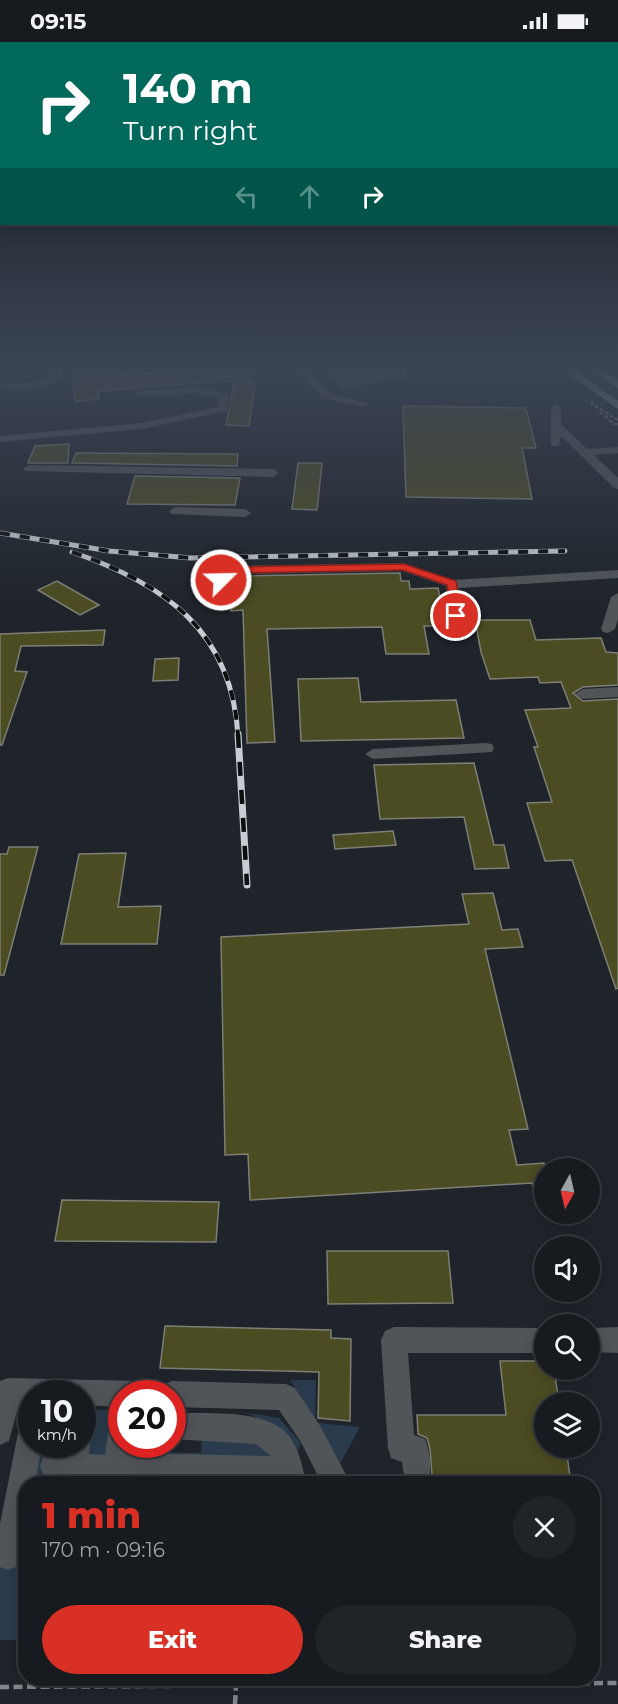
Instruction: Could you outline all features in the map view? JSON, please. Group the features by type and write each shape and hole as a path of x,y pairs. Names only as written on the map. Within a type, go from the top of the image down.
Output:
{"lane":[{"path":"581,447 618,485"},
{"path":"587,452 618,450"},
{"path":"29,469 273,473"},
{"path":"175,511 245,513"},
{"path":"212,591 230,570 404,567 452,584 618,574"},
{"path":"452,584 458,632"},
{"path":"608,629 618,597"},
{"path":"583,694 618,692"},
{"path":"373,754 486,748"},
{"path":"417,1476 415,1449 401,1448 394,1340 534,1340"},
{"path":"600,1340 618,1340"},
{"path":"0,1432 8,1391 18,1391"},
{"path":"186,1394 286,1397 310,1433 333,1476"},
{"path":"186,1426 257,1429 268,1434 280,1446 291,1476"},
{"path":"22,1476 26,1458"},
{"path":"114,1476 117,1458"},
{"path":"68,1459 103,1468 112,1476"},
{"path":"8,1556 18,1496"}],"path":[{"path":"600,1683 618,1683"},
{"path":"0,1687 118,1686"},
{"path":"235,1704 236,1686"}],"shaded area":[{"path":"290,1380 316,1380 315,1419"},
{"path":"96,1410 108,1410 108,1458 110,1459 79,1458 96,1458"},
{"path":"247,1413 279,1418 301,1443 297,1452 268,1425"},
{"path":"317,1423 360,1427 340,1464"},
{"path":"202,1438 262,1443 272,1454 274,1462 125,1459 186,1458 186,1453 201,1453"},
{"path":"39,1458 80,1458 93,1476 35,1476"},
{"path":"0,1564 18,1565 18,1640 0,1640"}],"building":[{"path":"35,447 69,447 68,463 28,463"},
{"path":"404,447 536,447 522,448 532,499 406,497"},
{"path":"76,453 238,454 237,466 72,463"},
{"path":"298,463 322,463 317,510 292,509"},
{"path":"135,476 240,478 235,505 127,504"},
{"path":"400,573 401,581 409,581 410,589 438,588 446,626 424,626 429,654 386,654 382,627 267,629 275,742 247,743 243,610 231,611 232,590 243,590 243,576"},
{"path":"57,581 99,605 80,615 38,590"},
{"path":"475,620 530,620 536,640 601,638 606,652 618,653 618,685 583,687 573,693 583,701 618,699 618,988 616,989 572,860 545,861 527,803 552,802 534,747 538,747 525,710 571,708 561,682 540,683 538,677 490,679 481,652"},
{"path":"105,630 103,645 21,646 15,671 27,672 2,745 0,745 0,634"},
{"path":"179,658 178,680 153,681 155,659"},
{"path":"358,678 361,702 456,700 464,738 301,741 298,679"},
{"path":"474,763 494,845 504,845 509,868 475,869 464,817 380,819 374,765"},
{"path":"393,831 396,845 335,849 333,835"},
{"path":"9,847 38,847 4,975 0,975 0,854 7,854"},
{"path":"126,853 118,907 161,906 157,944 61,944 79,854"},
{"path":"493,893 502,930 518,929 523,947 485,949 528,1129 509,1130 517,1165 534,1164 534,1186 532,1183 250,1200 248,1154 225,1155 221,937 469,924 462,894"},
{"path":"62,1200 219,1202 216,1242 55,1241"},
{"path":"327,1251 448,1251 453,1303 328,1304"},
{"path":"165,1326 331,1330 331,1338 351,1339 350,1421 318,1418 319,1372 160,1368"},
{"path":"500,1361 534,1361 534,1380 556,1380 557,1392 534,1392 534,1458 567,1458 570,1476 432,1475 430,1449 427,1438 418,1434 417,1415 506,1415"}],"railway":[{"path":"0,533 109,551 191,558 565,551"},
{"path":"72,552 136,579 164,597 188,617 207,640 223,667 233,699 238,736"},
{"path":"238,734 247,885"}],"route":[{"path":"221,580 230,570 404,567 452,584 456,616"}]}
